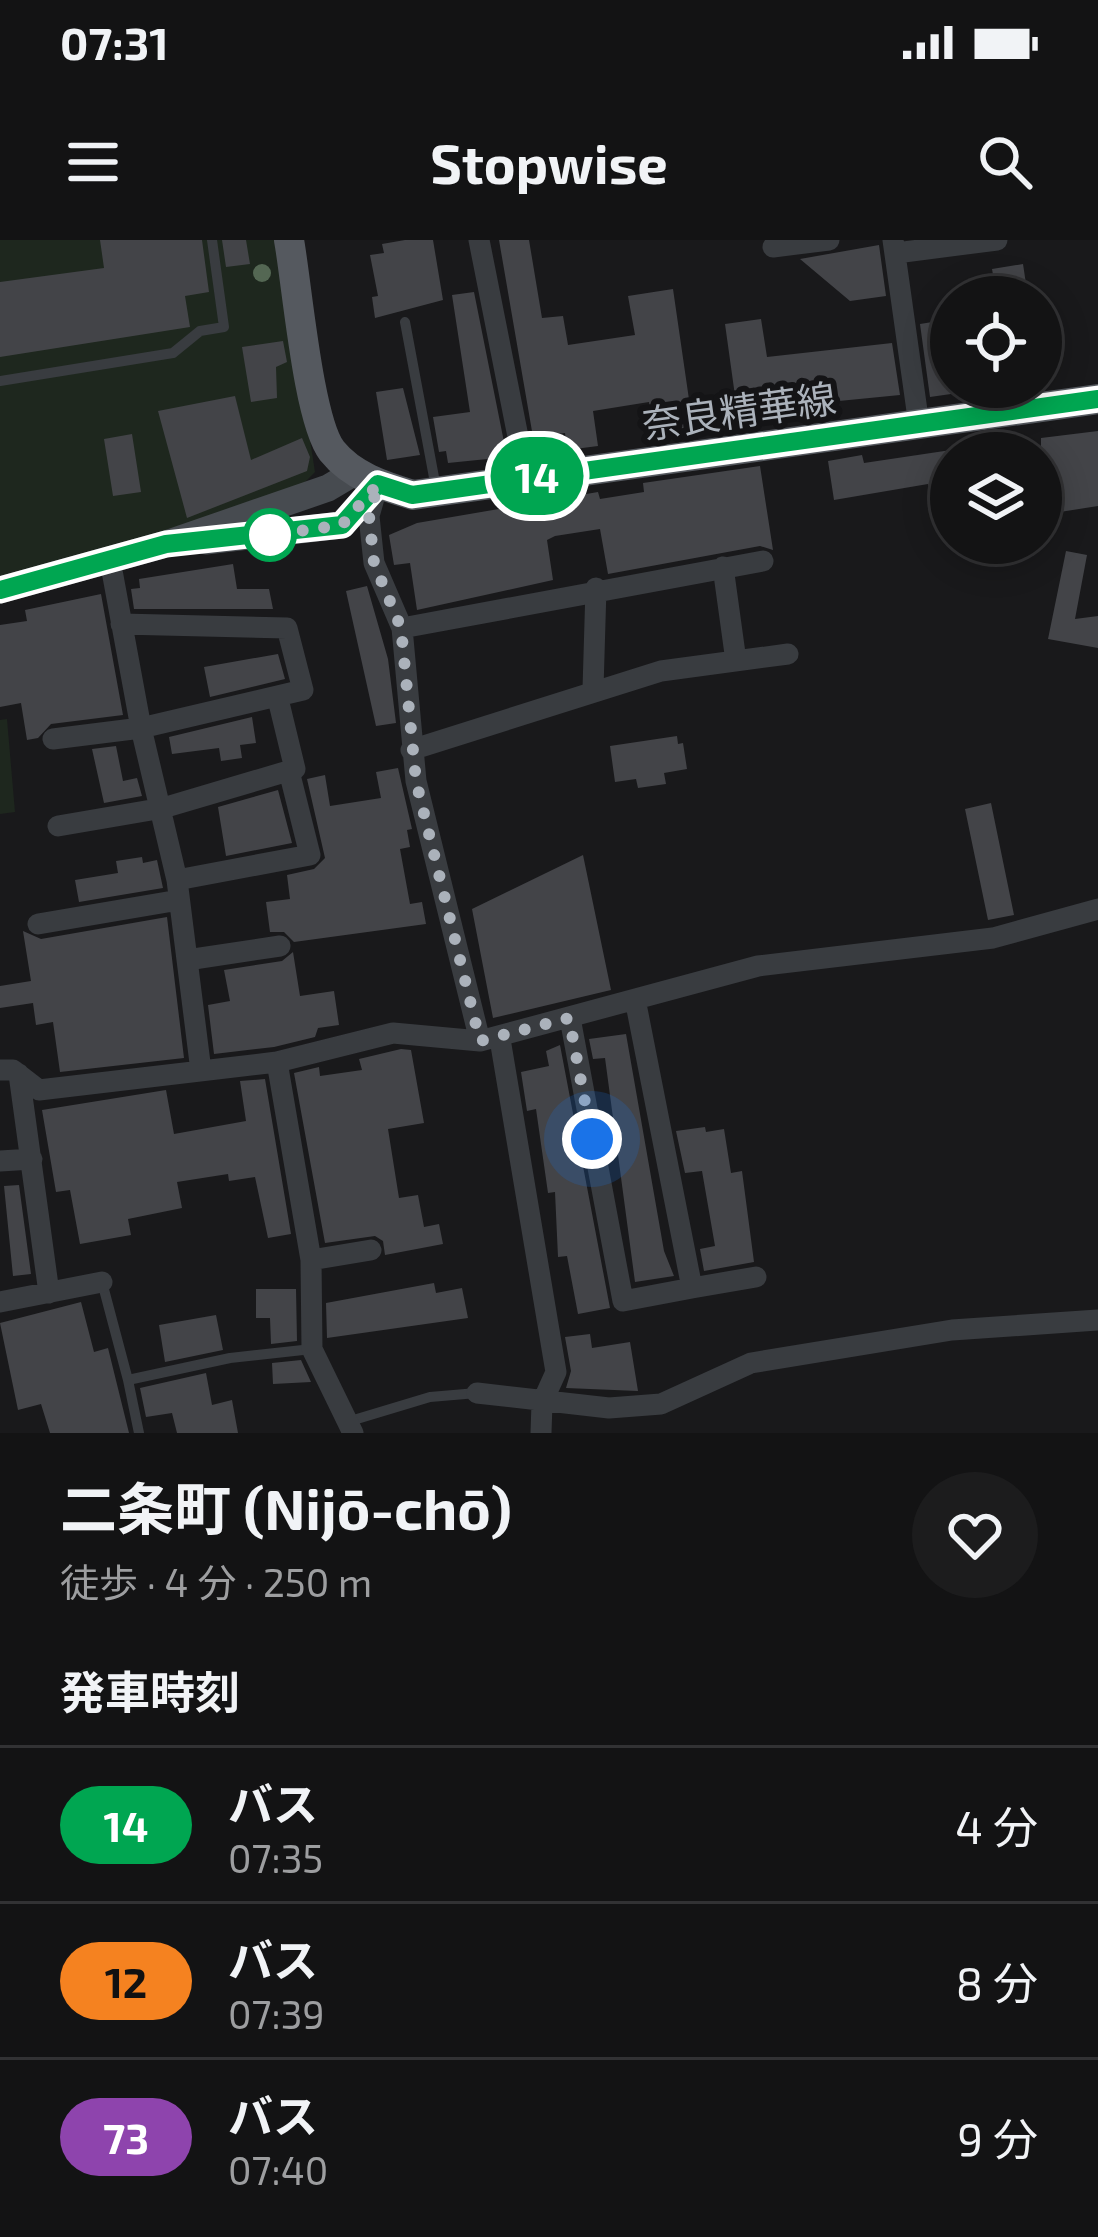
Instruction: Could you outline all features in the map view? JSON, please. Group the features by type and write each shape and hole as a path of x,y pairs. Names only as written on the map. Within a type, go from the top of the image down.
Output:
{"main road":[{"path":"290,240 312,382 329,448 367,478"},
{"name":"奈良精華線","path":"367,478 412,495 1098,399"},
{"path":"166,544 342,525 367,478"},
{"path":"0,590 166,544 367,478"}],"street":[{"path":"479,240 526,477"},
{"path":"773,247 829,240"},
{"path":"919,424 895,246 997,240"},
{"path":"367,478 372,551 401,628 411,750 490,1040 556,1372 542,1403 541,1433"},
{"path":"110,560 178,890 201,1071"},
{"path":"401,628 596,588 763,561"},
{"path":"723,566 736,661"},
{"path":"593,689 596,588"},
{"path":"53,739 141,728 278,699 302,689 286,628 121,624"},
{"path":"411,750 661,671 788,654"},
{"path":"58,826 163,808 295,769 278,699"},
{"path":"38,924 310,855 289,771"},
{"path":"9,1072 39,1090 277,1062 393,1033 490,1040 758,966 993,938 1098,909"},
{"path":"187,960 280,946"},
{"path":"634,999 692,1288"},
{"path":"569,1018 623,1301 756,1276"},
{"path":"277,1062 311,1260 312,1349 350,1428"},
{"path":"9,1072 32,1159 49,1293"},
{"path":"0,1161 32,1159"},
{"path":"311,1260 371,1250"},
{"path":"0,1302 102,1282"},
{"path":"478,1394 542,1403 661,1404 752,1363 952,1330 1098,1320"}],"lane":[{"path":"0,381 173,352 200,331 224,328 212,240"},
{"path":"406,322 437,491"},
{"path":"102,1282 139,1433"},
{"path":"128,1380 230,1358 312,1349"},
{"path":"350,1428 430,1397 478,1394"}],"shaded area":[{"path":"0,240 279,240 315,472 303,484 187,529 0,577"},
{"path":"7,719 15,812 0,814 0,720"}],"building":[{"path":"100,240 202,240 209,292 185,296 190,327 0,357 0,282 104,268"},
{"path":"222,240 246,240 250,264 226,267"},
{"path":"433,240 443,300 375,318 372,297 378,296 370,255 384,253 382,244"},
{"path":"499,240 529,240 542,318 563,316 568,345 635,335 628,296 673,289 693,427 653,432 649,402 593,411 598,446 567,450 565,433 533,437"},
{"path":"879,245 886,296 850,301 800,259"},
{"path":"1023,264 1025,276 993,276 992,269"},
{"path":"474,292 507,457 448,463 446,451 439,452 433,417 470,412 452,295"},
{"path":"761,319 767,357 892,343 900,395 788,406 786,396 736,403 725,324"},
{"path":"930,322 930,397 920,324"},
{"path":"283,341 287,362 276,367 277,398 251,402 242,347"},
{"path":"403,388 420,455 387,460 376,392"},
{"path":"235,396 251,460 302,438 310,457 307,471 187,518 158,411"},
{"path":"1098,431 1098,506 1062,512 1062,435"},
{"path":"132,434 141,492 113,496 104,439"},
{"path":"930,453 930,489 928,484 834,500 828,461 862,455 864,463"},
{"path":"760,466 773,550 760,546 608,574 600,529 555,536 547,540 553,580 417,610 410,563 394,565 389,535 417,523 598,492 600,499 644,492 643,483"},
{"path":"1066,551 1087,555 1075,619 1098,616 1098,648 1048,639"},
{"path":"233,564 237,589 269,589 273,609 134,609 131,589 140,588 139,579"},
{"path":"367,586 388,659 396,723 376,726 346,591"},
{"path":"101,594 123,715 51,724 38,738 27,740 21,703 0,707 0,625 27,621 25,610"},
{"path":"278,654 285,679 210,697 204,667"},
{"path":"252,717 256,743 240,745 242,758 221,761 219,748 172,754 169,737"},
{"path":"677,736 678,744 683,743 687,769 664,773 666,784 638,788 636,779 615,782 610,746"},
{"path":"116,746 123,781 137,778 142,796 104,803 92,749"},
{"path":"398,768 412,829 407,830 410,847 400,849 410,904 422,902 426,924 294,942 284,932 270,932 266,902 290,899 287,875 314,869 325,858 307,779 325,775 330,806 381,798 376,772"},
{"path":"278,790 292,843 226,856 218,807"},
{"path":"991,803 1014,915 988,920 965,809"},
{"path":"583,855 611,990 493,1018 472,909"},
{"path":"142,857 143,863 157,860 163,888 79,902 75,880 118,873 116,861"},
{"path":"167,917 184,1058 60,1072 53,1022 36,1025 33,1003 0,1008 0,986 31,981 23,931 41,939"},
{"path":"293,952 300,996 334,991 339,1025 318,1028 315,1037 274,1047 214,1054 208,1005 230,1001 224,970 282,961"},
{"path":"626,1034 664,1251 674,1276 635,1282 605,1058 593,1059 589,1039"},
{"path":"560,1045 610,1308 578,1314 567,1256 558,1257 555,1192 548,1193 536,1109 527,1111 521,1072 549,1066 546,1051"},
{"path":"411,1050 424,1123 388,1129 399,1198 418,1195 424,1227 439,1224 443,1244 385,1255 383,1241 375,1236 325,1243 294,1073 319,1067 320,1076 362,1070 359,1059"},
{"path":"265,1079 291,1234 268,1238 255,1177 229,1181 228,1174 177,1182 182,1208 128,1219 131,1235 80,1244 70,1190 56,1192 42,1110 166,1090 174,1134 246,1121 240,1081"},
{"path":"705,1127 706,1132 724,1129 731,1173 742,1171 754,1262 704,1271 700,1249 715,1246 702,1171 685,1173 676,1131"},
{"path":"19,1185 31,1274 13,1276 4,1186"},
{"path":"434,1283 436,1293 462,1288 468,1318 327,1338 326,1303"},
{"path":"256,1289 296,1289 297,1341 271,1344 270,1318 256,1318"},
{"path":"81,1302 94,1352 108,1348 129,1433 50,1433 41,1404 18,1410 0,1323"},
{"path":"216,1315 223,1350 165,1362 159,1325"},
{"path":"590,1334 592,1348 630,1342 638,1391 566,1388 571,1371 565,1337"},
{"path":"301,1360 311,1382 273,1384 272,1363"},
{"path":"206,1373 212,1405 232,1400 238,1433 177,1433 172,1413 146,1417 140,1388"}],"bus line":[{"name":"14","path":"0,590 166,544 342,525 378,484 412,495 1098,399"}],"route":[{"path":"270,535 265,536 342,525 378,484 369,516 374,563 401,628 416,781 480,1041 569,1018 592,1139"}]}
